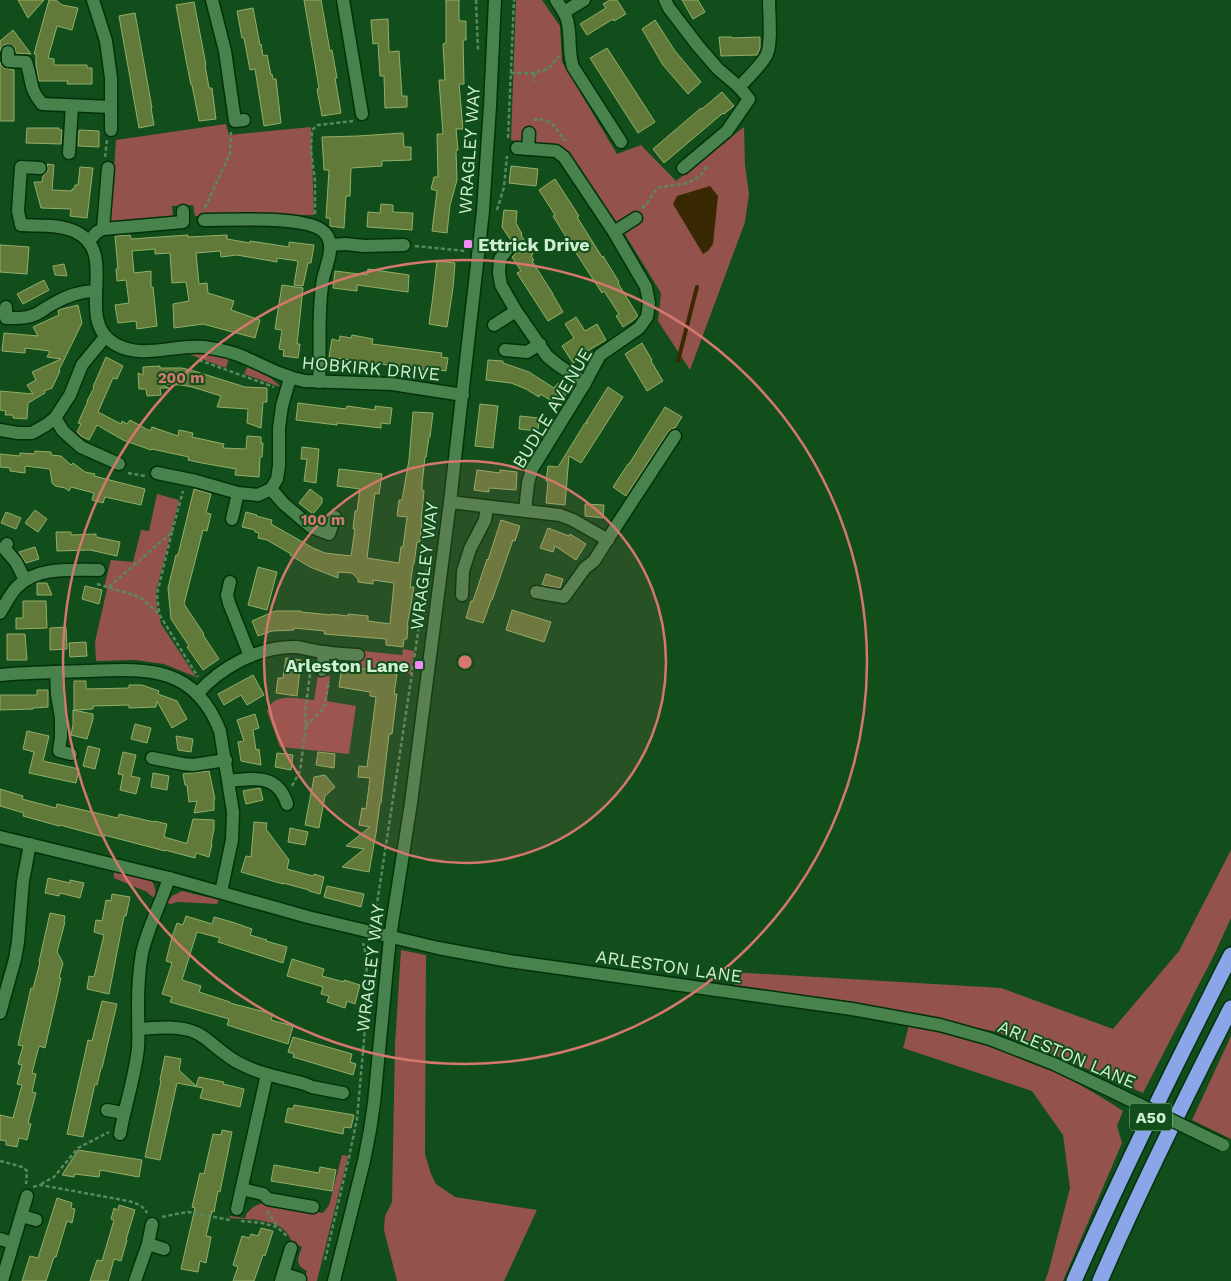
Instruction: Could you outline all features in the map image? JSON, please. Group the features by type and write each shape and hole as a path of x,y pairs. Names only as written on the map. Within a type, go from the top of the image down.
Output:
{"highway":[{"name":"A50","path":"1074,1281 1181,1054 1231,955"},
{"name":"A50","path":"1100,1281 1198,1073 1231,1008"}],"street":[{"path":"93,0 106,41 111,78 111,130"},
{"path":"212,0 240,121"},
{"path":"343,0 362,114"},
{"name":"WRAGLEY WAY","path":"334,1281 370,1130 390,937 411,803 450,502 483,211 495,0"},
{"path":"556,0 564,12 568,23 570,58 573,67 621,142"},
{"path":"564,12 584,0"},
{"path":"665,0 698,46 718,69 739,87 749,99 727,131 683,168"},
{"path":"739,87 767,55 769,0"},
{"path":"8,52 8,61 26,62 32,86 42,104 111,108"},
{"path":"69,153 72,106"},
{"name":"BUDLE AVENUE","path":"525,130 522,148 556,151 564,157 614,232 646,287 649,303 647,316 639,328 600,355 532,469 528,483 525,511"},
{"path":"0,430 32,433 55,418 70,395 82,365 106,337 99,328 96,315 98,270 89,242 74,232 55,226 20,231 18,211 21,167 40,168"},
{"path":"103,229 108,168"},
{"path":"89,242 97,232 103,229 183,222 183,211"},
{"path":"614,232 637,215"},
{"path":"204,220 268,220 301,223 315,226 323,230 329,237 329,254 323,280 319,315 319,382"},
{"path":"330,245 404,245"},
{"path":"509,247 500,260 499,273 501,285 516,311 548,356 585,383"},
{"path":"6,308 6,318 23,318 34,315 52,304 84,291 96,291"},
{"path":"494,325 516,311"},
{"name":"HOBKIRK DRIVE","path":"106,337 114,344 126,350 145,352 196,346 224,351 290,378 305,381 392,384 463,395"},
{"path":"505,350 527,352 540,344"},
{"path":"157,473 238,493 258,494 270,489 277,479 279,428 282,406 290,378"},
{"path":"55,418 63,431 81,447 113,458"},
{"path":"536,592 564,597 586,568 594,561 675,436"},
{"path":"270,489 283,504 311,527 329,534 335,517"},
{"path":"232,519 238,493"},
{"path":"450,502 560,515 573,520 608,540"},
{"path":"462,595 463,571 470,549 486,520 487,507"},
{"path":"7,544 4,548 16,562 25,580"},
{"path":"0,614 16,588 25,580 39,574 58,571 95,570"},
{"path":"230,582 227,595 229,603 250,656"},
{"path":"201,690 236,662 262,652 296,648 359,658"},
{"path":"324,652 325,675"},
{"path":"0,675 118,670 149,671 160,673 187,686 201,690"},
{"path":"56,672 57,695 62,718 59,751 71,754"},
{"path":"201,690 220,731 233,812 232,840 221,892"},
{"path":"152,758 183,764 226,760"},
{"path":"229,781 254,778 263,779 270,783 285,799"},
{"name":"ARLESTON LANE","path":"0,837 169,878 308,917 438,948 509,961 852,1009 940,1026 990,1039 1054,1064 1227,1147"},
{"path":"0,1013 5,976 18,942 23,880 30,844"},
{"path":"120,1134 138,1047 138,1004 142,953 169,878"},
{"path":"138,1029 172,1028 193,1032 248,1068 312,1087 344,1093"},
{"path":"237,1209 267,1074"},
{"path":"107,1110 123,1113"},
{"path":"242,1189 262,1194 268,1199 313,1207"},
{"path":"2,1281 27,1196"},
{"path":"22,1216 36,1220"},
{"path":"135,1281 148,1244 153,1219"},
{"path":"0,1239 13,1243"},
{"path":"148,1244 164,1249"},
{"path":"291,1248 283,1277 300,1278"}],"path":[{"path":"476,0 478,57"},
{"path":"512,73 534,74 548,69 569,47"},
{"path":"534,74 534,81"},
{"path":"315,226 312,130 318,125 360,120 362,114"},
{"path":"508,134 525,130 536,119 545,119 554,125 566,143"},
{"path":"204,220 205,207 230,154 230,134 240,121"},
{"path":"108,168 105,162 106,143 111,130"},
{"path":"637,215 646,206 657,188 688,183 700,176 708,165"},
{"path":"404,245 466,251"},
{"path":"195,359 287,391"},
{"path":"113,458 122,472 149,476 157,473"},
{"path":"159,614 157,594 186,479"},
{"path":"109,587 172,532"},
{"path":"324,1261 357,1119 365,1029 367,959 363,941 367,921 375,917 414,667 430,548"},
{"path":"95,570 96,584 140,597 159,614 195,674 201,690"},
{"path":"285,799 300,771 311,669 308,650"},
{"path":"359,658 414,667"},
{"path":"306,726 324,708 325,675"},
{"path":"0,1161 23,1167 26,1171 25,1186 29,1188 40,1185 54,1177 78,1148 111,1130 120,1134"},
{"path":"40,1185 123,1200 145,1208 153,1219 189,1212 227,1220 278,1227 288,1237 291,1248"}],"shaded area":[{"path":"516,0 542,0 560,26 562,62 617,154 641,145 676,181 744,127 745,165 749,194 745,222 690,370 658,321 661,293 626,236 564,148 511,140"},
{"path":"226,124 229,135 311,127 314,215 195,216 193,205 172,206 173,217 110,225 116,140"},
{"path":"710,186 718,196 713,244 703,254 673,204 677,196"},
{"path":"191,354 209,354 229,358 226,368"},
{"path":"248,366 266,374 280,387 244,374"},
{"path":"157,494 179,500 156,592 157,607 161,624 196,677 164,664 135,660 96,661 95,642 107,589 104,587 111,560 133,562 141,530 149,531"},
{"path":"403,649 414,651 411,674 360,667 362,651 402,655"},
{"path":"318,675 330,676 327,701 356,706 349,754 280,747 267,711 276,700 292,698 314,700"},
{"path":"1231,850 1231,918 1143,1093 997,1032 854,1002 735,986 732,972 1001,988 1113,1029 1179,951"},
{"path":"114,871 152,881 156,892 155,899 147,892 114,878"},
{"path":"182,891 219,900 217,904 167,903 172,896"},
{"path":"401,950 426,955 425,1154 436,1184 455,1197 537,1210 504,1281 397,1281 384,1230 385,1216 392,1202 395,1045"},
{"path":"909,1025 991,1046 1025,1058 1076,1083 1123,1111 1117,1126 1122,1143 1063,1281 1045,1281 1070,1188 1063,1135 1032,1091 903,1048"},
{"path":"1231,1036 1231,1139 1192,1120"},
{"path":"342,1155 348,1156 317,1281 303,1281 307,1271 300,1266 298,1261 302,1247 292,1243 282,1228 275,1224 257,1220 229,1218 230,1216 245,1218 253,1207 264,1202 323,1213 329,1205"}],"building":[{"path":"18,0 44,0 28,18"},
{"path":"49,0 56,0 62,5 78,8 72,30 57,26 48,58 54,59 54,65 87,65 87,68 92,68 92,84 67,84 68,81 39,81 36,54 34,54"},
{"path":"304,0 321,0 337,78 335,78 341,113 322,116"},
{"path":"446,0 459,0 459,21 466,21 466,40 463,40 464,84 459,84 463,129 456,129 458,150 456,151 457,180 450,205 447,233 432,231 437,191 431,189 434,177 438,177 437,134 443,134 439,80 445,80 443,44 446,43"},
{"path":"610,0 617,0 626,14 614,21 613,19 587,35 580,24 606,8 603,4"},
{"path":"682,0 698,0 705,12 693,19"},
{"path":"194,2 209,88 212,88 216,119 199,121 176,5"},
{"path":"253,8 263,56 267,55 271,75 273,79 276,79 281,123 264,126 255,69 250,70 237,11"},
{"path":"135,13 154,125 139,128 119,16"},
{"path":"388,19 389,52 399,51 402,96 407,96 407,107 385,108 384,76 380,76 378,43 373,44 371,20"},
{"path":"655,20 675,51 701,82 688,94 663,65 642,29"},
{"path":"13,30 31,54 16,53 15,48 8,44 4,45 0,51 0,41"},
{"path":"719,37 760,37 760,48 757,55 721,56"},
{"path":"607,48 655,122 638,133 590,58"},
{"path":"0,62 4,68 14,70 14,121 0,121"},
{"path":"722,92 734,106 723,113 664,163 653,149"},
{"path":"27,128 59,128 59,130 62,130 61,144 26,143"},
{"path":"79,130 99,131 99,147 78,146"},
{"path":"403,133 404,147 411,147 411,160 382,161 382,166 351,168 350,196 346,196 344,228 330,226 330,218 326,218 329,170 324,170 322,137"},
{"path":"47,164 54,165 52,190 72,191 75,185 78,185 80,167 93,168 87,218 70,216 71,209 41,208 34,182 42,182 43,176 48,169"},
{"path":"511,166 538,169 536,186 509,183"},
{"path":"555,179 638,316 623,327 616,316 619,314 604,291 602,293 578,256 539,190"},
{"path":"381,204 393,205 393,212 413,213 412,230 367,227 368,212 380,213"},
{"path":"504,210 517,211 516,223 533,254 531,256 534,260 532,261 563,312 548,321 517,273 521,271 512,257 518,251 517,244 510,239 502,227"},
{"path":"130,235 131,239 188,235 188,237 227,235 227,239 250,243 250,241 289,247 289,242 314,245 311,263 308,263 303,286 294,285 298,261 277,258 277,262 237,255 221,257 220,251 196,253 199,284 207,283 208,293 234,301 231,310 260,320 255,338 203,324 174,328 173,304 189,301 186,282 172,283 170,253 155,254 155,249 132,251 134,273 151,271 151,287 153,287 157,326 137,329 136,321 118,323 115,305 129,303 126,280 117,281 116,269 118,269 115,236"},
{"path":"0,245 29,247 27,274 0,272"},
{"path":"437,261 455,263 447,327 429,324"},
{"path":"64,264 67,276 55,275 53,266"},
{"path":"368,269 409,275 408,292 357,285 357,291 333,288 335,271 367,275"},
{"path":"44,280 49,290 23,304 17,294"},
{"path":"282,285 303,288 297,344 300,344 298,358 283,356 284,350 279,349 282,330 275,329"},
{"path":"78,305 82,323 52,388 44,391 45,393 28,403 27,419 13,418 13,415 5,415 6,411 0,410 0,391 33,394 27,385 36,380 32,372 61,359 47,357 50,351 25,348 25,353 2,351 4,333 38,336 33,327 59,315 58,310"},
{"path":"576,317 585,331 597,324 606,340 584,353 586,355 573,363 562,346 574,338 565,324"},
{"path":"352,335 373,339 372,344 442,353 441,357 448,358 446,371 439,370 439,372 329,357 332,339 339,341 340,336 351,338"},
{"path":"642,343 663,381 647,391 625,354"},
{"path":"106,357 123,366 117,379 113,378 98,412 121,424 122,421 127,424 130,420 150,431 152,427 178,436 179,430 193,433 192,437 224,444 223,448 246,449 247,436 261,437 261,443 263,443 259,477 235,475 236,469 188,460 189,457 151,450 123,440 97,425 89,440 81,436 77,432 81,424 78,423"},
{"path":"488,360 503,361 503,363 529,372 554,388 558,383 568,390 559,405 540,394 539,397 511,383 486,380"},
{"path":"160,366 160,368 182,368 245,387 267,388 267,402 263,402 261,428 247,423 248,409 217,407 221,396 192,387 161,384 169,388 160,388 161,395 147,396 146,389 139,389 138,373 143,375 143,367"},
{"path":"608,387 623,397 581,463 569,456 565,505 546,503 548,466 558,467 585,423 588,423 586,422"},
{"path":"298,403 346,409 347,406 375,410 375,406 392,408 390,424 381,423 381,428 296,420"},
{"path":"480,404 498,406 493,448 475,446"},
{"path":"665,407 682,417 675,428 668,432 626,496 613,487"},
{"path":"413,412 433,413 422,485 422,490 424,491 420,542 417,542 413,564 410,587 414,587 407,626 407,639 404,639 403,647 386,645 386,639 324,634 325,631 294,628 294,630 272,631 258,636 252,621 275,611 368,616 368,621 390,624 394,583 373,580 373,584 358,582 358,579 352,573 338,572 338,578 310,567 267,540 258,538 259,533 255,532 255,530 242,527 246,512 272,520 271,524 313,548 325,553 351,556 355,529 353,529 355,511 357,511 360,489 337,486 339,469 382,474 379,494 375,493 367,558 399,563 407,517 397,516 399,500 402,500 409,460"},
{"path":"520,416 539,418 538,431 519,429"},
{"path":"302,447 319,449 316,483 304,481 307,459 301,459"},
{"path":"35,451 51,452 51,455 61,456 71,465 73,463 85,472 95,474 94,476 145,489 141,505 105,497 103,503 92,500 94,493 71,487 69,491 55,486 52,483 50,469 25,466 25,473 10,471 10,468 0,467 0,454 20,456 20,453 35,454"},
{"path":"477,470 500,473 500,470 517,472 516,490 489,488 489,492 474,490"},
{"path":"194,489 211,494 206,513 211,514 207,531 203,530 184,604 219,659 203,670 171,619 168,588"},
{"path":"310,489 322,498 322,503 313,514 299,503"},
{"path":"585,504 604,505 603,518 585,516"},
{"path":"35,510 47,519 38,532 25,523"},
{"path":"6,512 21,518 16,529 1,523"},
{"path":"501,520 520,526 515,541 513,540 483,623 466,618"},
{"path":"548,528 569,536 570,534 586,544 576,560 555,546 553,552 540,548"},
{"path":"56,532 71,532 71,535 96,534 96,537 120,542 117,556 90,550 57,551"},
{"path":"35,547 39,559 26,563 19,552"},
{"path":"258,567 277,572 267,610 248,605"},
{"path":"546,574 563,579 560,588 542,585"},
{"path":"37,583 47,583 52,595 37,595"},
{"path":"85,586 102,590 99,604 82,599"},
{"path":"23,601 46,601 47,628 16,629 16,618 23,618"},
{"path":"512,610 551,622 544,642 506,630"},
{"path":"66,627 67,649 50,650 50,628"},
{"path":"7,634 25,634 27,660 7,660"},
{"path":"86,642 87,656 70,657 69,643"},
{"path":"286,658 301,660 297,696 276,693 278,678 283,678"},
{"path":"342,665 397,674 394,694 397,694 392,734 389,734 381,803 369,872 342,867 364,849 346,846 370,827 359,825 362,808 366,809 370,778 358,777 359,766 367,767 376,697 370,696 370,692 339,687"},
{"path":"253,675 264,695 247,705 241,695 224,705 218,694"},
{"path":"74,681 86,681 86,689 129,688 129,685 142,685 159,691 158,694 177,701 187,719 172,728 157,701 156,707 129,708 129,705 93,706 93,709 74,710"},
{"path":"37,690 48,690 48,707 0,710 0,695 37,695"},
{"path":"73,710 93,714 87,739 71,735"},
{"path":"255,714 259,728 253,730 256,750 259,749 261,765 241,761 238,742 244,741 237,720"},
{"path":"135,724 151,728 147,743 131,739"},
{"path":"27,731 49,736 43,761 79,769 76,783 29,773 34,752 23,749"},
{"path":"176,736 193,739 191,752 178,750"},
{"path":"88,746 100,749 95,769 83,766"},
{"path":"123,752 136,755 131,776 140,778 136,794 120,790 123,775 118,774"},
{"path":"318,752 335,754 334,768 316,765"},
{"path":"277,753 293,755 291,770 275,767"},
{"path":"209,771 215,799 214,810 194,813 197,801 189,802 187,785 185,785 183,774"},
{"path":"153,773 169,776 167,790 151,787"},
{"path":"325,775 335,787 325,796 319,828 305,825 314,777"},
{"path":"260,788 263,800 246,804 243,791"},
{"path":"0,789 23,796 22,799 56,808 57,804 118,818 119,814 167,824 164,837 185,843 187,843 193,819 214,820 209,857 196,853 195,858 23,816 24,813 0,806"},
{"path":"254,822 267,823 266,829 289,860 287,869 324,877 320,894 241,872 246,856 251,857"},
{"path":"290,828 308,832 305,845 288,842"},
{"path":"48,878 70,883 70,880 84,883 80,898 60,893 59,896 45,893"},
{"path":"327,886 364,894 361,907 324,897"},
{"path":"112,894 130,897 126,916 124,916 109,994 87,989 89,976 94,977 104,935 94,932 96,920 102,921 106,900 111,901"},
{"path":"50,913 65,916 57,952 63,963 59,978 61,978 45,1048 39,1046 32,1073 36,1074 32,1092 36,1093 28,1123 31,1124 27,1140 19,1138 17,1147 6,1145 6,1141 0,1140 0,1115 13,1118 22,1085 17,1084 22,1065 18,1064 23,1046 18,1045 31,988 33,989 40,962"},
{"path":"186,916 212,924 214,917 232,922 252,929 250,935 287,947 283,963 218,942 220,938 197,932 182,980 201,986 199,992 230,1003 273,1014 271,1020 293,1026 288,1044 227,1025 229,1019 170,1002 172,997 162,994 172,963 166,961 172,937 177,923 183,925"},
{"path":"292,959 324,969 322,976 360,985 355,1004 347,1001 345,1008 327,1002 329,996 321,994 323,987 287,976"},
{"path":"102,1001 117,1004 102,1068 97,1085 95,1084 83,1137 67,1134 88,1040 92,1041"},
{"path":"293,1037 352,1054 350,1062 356,1064 353,1075 293,1057 294,1054 288,1052"},
{"path":"165,1056 181,1059 179,1070 196,1086 199,1077 224,1082 223,1084 244,1089 240,1107 200,1098 203,1088 177,1083 160,1160 145,1157"},
{"path":"294,1105 354,1115 351,1128 344,1127 343,1134 285,1122 288,1108 293,1109"},
{"path":"222,1130 232,1132 220,1192 218,1191 214,1212 212,1211 206,1236 211,1237 206,1263 200,1261 198,1272 181,1269 195,1208 192,1207 200,1173 204,1174 213,1134 221,1135"},
{"path":"78,1150 142,1160 139,1177 100,1170 99,1177 75,1174 74,1177 62,1175"},
{"path":"274,1165 319,1173 320,1167 336,1170 332,1191 271,1181"},
{"path":"57,1198 72,1203 71,1208 75,1209 72,1223 67,1221 56,1257 54,1257 46,1281 22,1281 30,1256 38,1258"},
{"path":"119,1205 135,1210 121,1261 114,1259 108,1281 90,1281 97,1260 102,1261 114,1220 111,1219 114,1208 118,1210"},
{"path":"261,1228 273,1231 254,1281 233,1281 238,1267 233,1265 242,1236 249,1238 251,1234 258,1236"}],"waterway":[{"path":"678,361 697,287"}],"place":[{"name":"Ettrick Drive","path":"468,244"},
{"name":"Arleston Lane","path":"419,665"}]}
